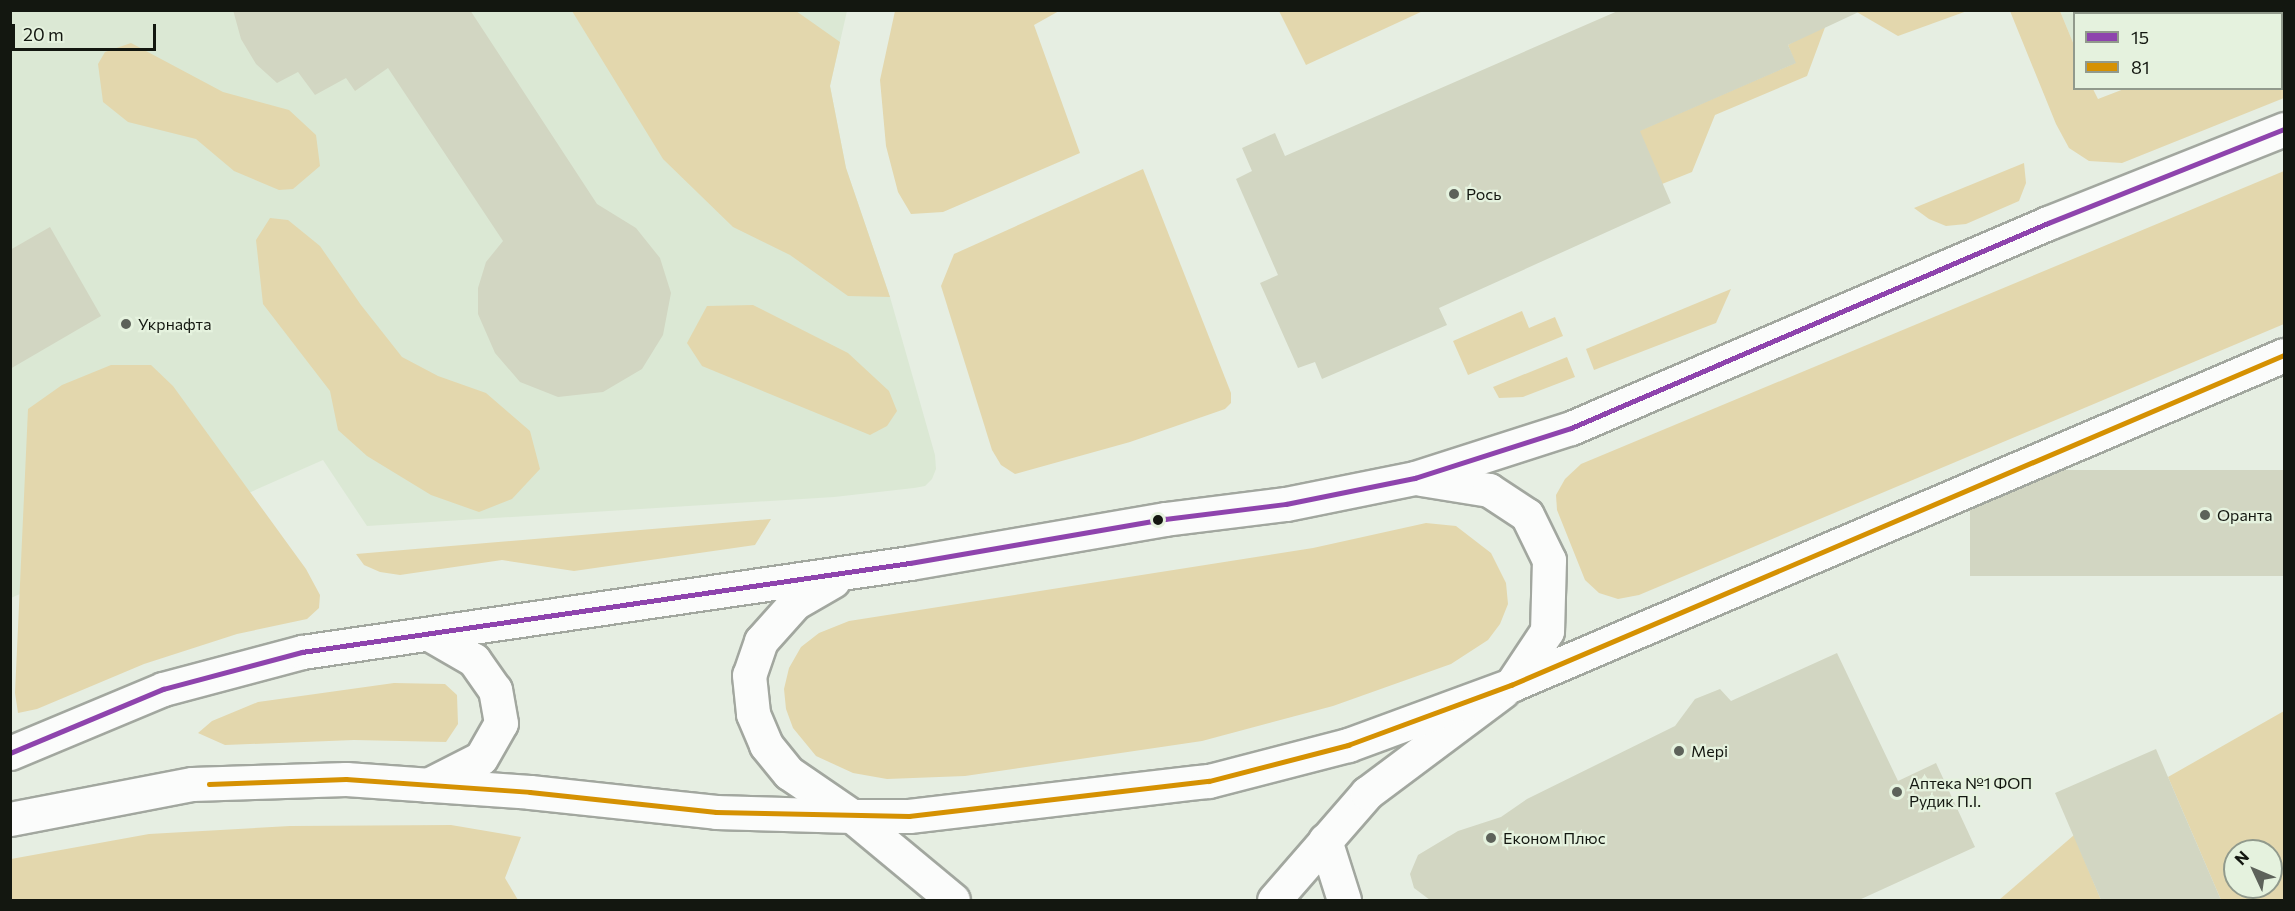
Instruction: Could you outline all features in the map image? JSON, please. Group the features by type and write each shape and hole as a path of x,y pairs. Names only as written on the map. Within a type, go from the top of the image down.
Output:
{"main road":[{"path":"10,753 163,689 302,652 847,573 1165,519 1286,504 1415,478 1571,428 2048,224 2284,129"},
{"path":"10,819 192,784 346,779 530,792 716,812 852,816 909,816 1209,781 1348,745 1511,685 2284,355"},
{"path":"1274,900 1367,793 1511,685 1547,631 1549,560 1527,515 1489,490 1415,478"},
{"path":"847,573 795,603 761,641 749,675 753,714 766,746 789,773 852,816 953,900"},
{"path":"428,785 481,758 501,723 495,690 474,660 429,634"},
{"path":"1325,840 1344,900"}],"shaded area":[{"path":"11,11 847,11 830,86 846,168 890,297 935,455 936,469 932,479 925,486 834,497 367,526 323,460 11,598"},
{"path":"572,11 796,11 840,42 830,86 846,168 890,297 848,296 790,255 733,227 663,159"},
{"path":"895,11 1059,11 1034,25 1080,153 943,212 911,214 898,192 886,146 880,80"},
{"path":"1279,11 1423,11 1306,65"},
{"path":"1855,11 1967,11 1898,36"},
{"path":"2010,11 2060,11 2073,43 2073,90 2094,90 2098,99 2121,90 2283,90 2284,22 2284,98 2122,163 2089,161 2069,148 2056,124"},
{"path":"2060,11 2284,11 2283,22 2283,12 2073,12 2073,43"},
{"path":"1827,22 1807,76 1715,115 1692,172 1662,184 1588,153 1795,63 1788,45"},
{"path":"131,43 223,92 289,110 316,135 320,166 293,189 279,190 234,171 196,139 128,122 103,102 98,64 105,52"},
{"path":"2024,163 2026,183 2019,201 1966,224 1946,226 1929,219 1914,208"},
{"path":"1143,169 1231,393 1231,403 1225,409 1130,442 1015,474 1001,465 992,450 941,286 954,254"},
{"path":"2284,171 2284,324 1639,595 1618,599 1599,593 1585,580 1557,510 1556,495 1565,479 1581,464"},
{"path":"270,218 288,220 320,246 361,305 402,357 438,376 486,393 530,431 540,469 512,499 479,512 431,495 367,456 338,430 330,391 263,304 256,240"},
{"path":"1731,289 1716,323 1594,370 1586,349"},
{"path":"753,305 848,353 889,391 897,411 887,426 870,435 702,366 687,343 707,306"},
{"path":"1522,311 1529,328 1555,317 1563,336 1468,375 1453,341"},
{"path":"1567,357 1575,377 1523,397 1499,398 1493,387"},
{"path":"111,365 151,365 173,386 306,569 320,595 319,608 307,619 237,634 144,664 37,709 18,713 15,693 28,409 62,385"},
{"path":"771,519 755,545 574,571 502,560 400,575 380,572 364,565 356,554"},
{"path":"1426,523 1456,526 1491,553 1506,583 1508,604 1500,624 1488,640 1451,664 1333,706 1202,741 965,776 887,779 853,773 816,756 793,728 786,709 784,689 789,668 801,647 819,633 849,621 1313,548"},
{"path":"394,683 445,684 457,695 458,724 446,742 354,740 225,745 198,733 212,721 258,702"},
{"path":"2284,711 2284,900 2221,900 2168,777"},
{"path":"451,825 521,837 505,878 518,900 11,900 11,859 149,834 290,826"},
{"path":"2074,835 2101,900 1999,900"}],"building":[{"path":"233,10 470,10 597,204 636,228 660,258 671,293 663,335 642,369 603,392 558,397 520,382 495,353 478,314 478,288 486,262 503,241 388,68 355,91 346,78 315,95 298,72 277,83 256,64 241,39"},
{"name":"Рось","path":"1620,10 1863,10 1788,45 1796,63 1640,131 1671,203 1439,308 1447,325 1322,379 1315,362 1298,368 1260,283 1278,275 1236,179 1252,171 1242,148 1275,133 1285,156"},
{"path":"50,227 101,316 10,369 10,250"},
{"path":"1970,470 2284,470 2284,576 1970,576"},
{"path":"1837,653 1898,781 1936,763 1975,847 1859,900 1430,900 1414,888 1410,874 1418,855 1458,831 1501,817 1527,799 1675,726 1695,699 1720,689 1731,701"},
{"path":"2156,749 2221,900 2101,900 2055,793"}],"transit line":[{"name":"15","path":"10,753 163,689 302,652 910,563 1165,519 1286,504 1415,478 1571,428 2048,223 2284,129"},
{"name":"81","path":"209,784 346,779 530,792 716,812 909,816 1209,781 1348,745 1511,685 2284,355"}],"place":[{"name":"Рось","path":"1454,194"},
{"name":"Укрнафта","path":"126,324"},
{"name":"Оранта","path":"2205,515"},
{"name":"Мері","path":"1679,751"},
{"name":"Аптека №1 ФОП Рудик П.І.","path":"1897,792"},
{"name":"Економ Плюс","path":"1491,838"}]}
